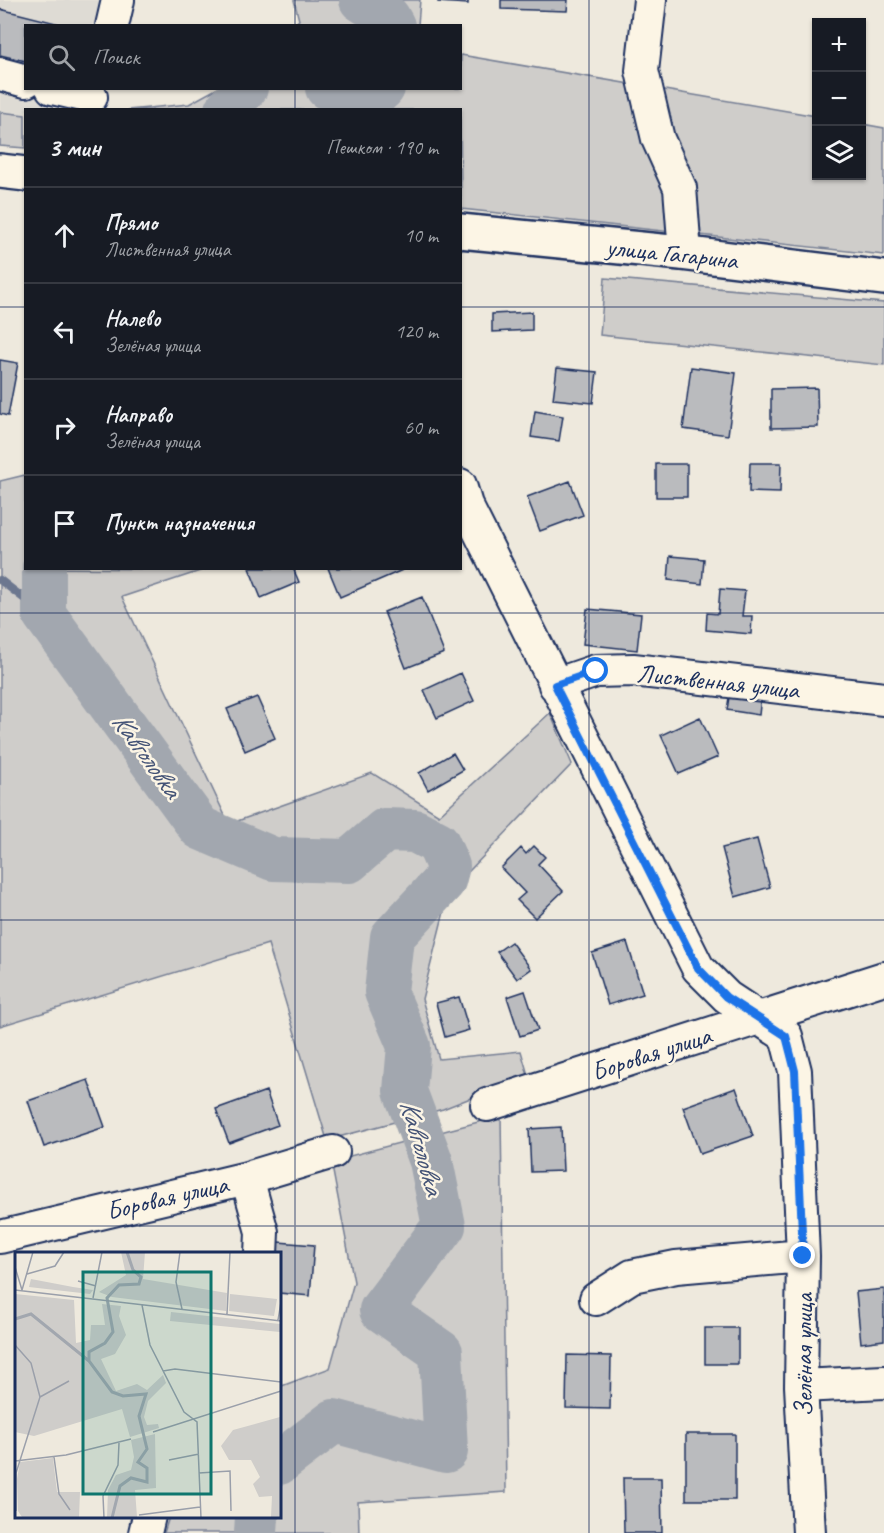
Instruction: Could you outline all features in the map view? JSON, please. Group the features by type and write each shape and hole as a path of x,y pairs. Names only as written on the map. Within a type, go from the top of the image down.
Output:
{"main road":[{"path":"0,171 24,174"},
{"name":"улица Гагарина","path":"462,231 681,253 884,278"}],"street":[{"path":"112,24 118,0"},
{"path":"650,0 642,70 658,139 680,188 684,240 681,253"},
{"path":"0,74 24,80"},
{"path":"60,90 90,98"},
{"name":"Зелёная улица","path":"462,492 466,505 555,685 698,968 726,997 786,1036 795,1071 803,1256 801,1386 808,1533"},
{"name":"Лиственная улица","path":"555,685 596,671 633,670 884,699"},
{"name":"Боровая улица","path":"487,1105 884,978"},
{"name":"Боровая улица","path":"0,1237 247,1178 333,1152"},
{"path":"247,1178 262,1232 261,1252"},
{"path":"596,1299 632,1276 675,1267 803,1256"},
{"path":"801,1386 884,1382"},
{"path":"145,1533 149,1518"}],"shaded area":[{"path":"0,0 101,0 93,24 24,24 24,90 75,90 69,108 24,108 24,115 0,112"},
{"path":"294,0 420,0 418,24 294,24 299,20"},
{"path":"462,55 812,115 812,180 866,180 866,125 884,128 884,255 462,209 462,108 148,108 189,104 214,90 462,90"},
{"path":"0,112 24,115 24,148 0,146"},
{"path":"605,278 884,303 884,365 600,335"},
{"path":"24,475 24,570 203,570 122,597 229,824 372,773 439,815 550,713 572,764 449,892 422,999 439,1059 521,1051 528,1075 443,1109 327,1140 268,944 0,1026 0,481"},
{"path":"501,1116 506,1492 358,1502 359,1533 164,1533 169,1518 280,1518 280,1387 330,1368 354,1282 331,1161"}],"building":[{"path":"438,0 468,0 468,4 438,2"},
{"path":"501,0 568,0 567,11 501,9"},
{"path":"0,9 60,24 24,24 24,61 0,55"},
{"path":"532,312 532,330 492,332 492,314"},
{"path":"0,360 18,363 8,416 0,414"},
{"path":"691,367 736,373 728,435 683,429"},
{"path":"557,368 597,372 593,403 553,399"},
{"path":"817,388 818,427 771,428 771,389"},
{"path":"535,411 563,416 559,441 531,437"},
{"path":"750,463 781,463 780,493 749,492"},
{"path":"656,464 687,464 687,497 656,497"},
{"path":"570,481 583,515 540,531 527,497"},
{"path":"670,556 704,559 702,584 668,580"},
{"path":"250,570 294,570 299,582 261,598"},
{"path":"329,570 402,570 340,597"},
{"path":"720,589 745,591 742,616 752,616 751,634 706,630 707,613 718,614"},
{"path":"422,597 444,653 406,668 384,612"},
{"path":"587,609 641,614 637,650 583,644"},
{"path":"461,673 474,701 437,718 424,690"},
{"path":"730,691 761,696 759,715 727,710"},
{"path":"257,697 275,738 245,751 227,709"},
{"path":"700,717 718,757 679,774 661,735"},
{"path":"453,753 463,770 428,790 419,773"},
{"path":"757,839 770,887 735,897 722,848"},
{"path":"534,846 545,857 538,864 563,891 535,918 517,900 525,893 501,868 521,848 526,854"},
{"path":"511,942 531,969 517,979 497,952"},
{"path":"627,942 643,994 608,1005 592,953"},
{"path":"525,991 538,1030 520,1036 507,997"},
{"path":"459,997 469,1030 445,1037 436,1003"},
{"path":"88,1080 105,1127 44,1147 28,1101"},
{"path":"736,1088 753,1136 700,1154 683,1107"},
{"path":"266,1091 278,1125 229,1143 216,1109"},
{"path":"561,1127 563,1171 531,1172 529,1129"},
{"path":"278,1242 314,1245 310,1296 280,1293 280,1252"},
{"path":"884,1289 884,1340 861,1343 856,1292"},
{"path":"705,1328 738,1328 738,1364 705,1364"},
{"path":"567,1355 611,1356 610,1409 566,1408"},
{"path":"686,1434 735,1434 735,1500 686,1500"},
{"path":"623,1478 661,1478 662,1533 624,1533"}],"waterway":[{"path":"361,0 388,17 392,24"},
{"path":"228,108 244,90"},
{"path":"339,90 374,96 381,90"},
{"name":"Кавголовка","path":"44,570 44,614 200,828 273,859 349,861 385,830 415,831 438,843 448,866 444,881 392,937 386,992 409,1046 405,1091 431,1161 444,1226 381,1310 441,1352 446,1451 334,1421 280,1462"},
{"path":"0,580 44,614"},
{"name":"Кавголовка","path":"256,1533 257,1518"}],"route":[{"path":"596,671 555,685 698,968 726,997 786,1036 795,1071 803,1256"}]}
